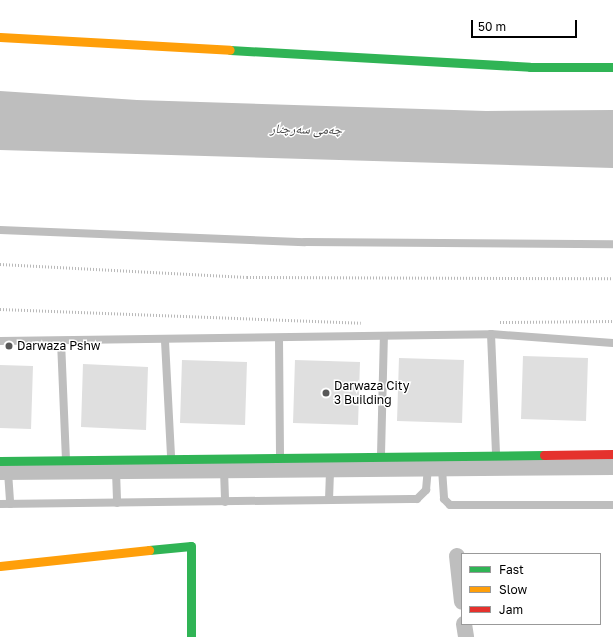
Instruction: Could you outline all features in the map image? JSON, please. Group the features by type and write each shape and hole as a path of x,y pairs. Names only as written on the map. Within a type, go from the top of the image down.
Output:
{"street":[{"path":"0,37 530,67 613,67"},
{"path":"3,468 66,459 613,454"},
{"path":"3,468 116,471 613,468"},
{"path":"0,566 191,546 191,637"},
{"path":"457,556 461,593"},
{"path":"464,625 466,637"}],"lane":[{"path":"0,230 305,242 613,244"},
{"path":"491,334 496,455"},
{"path":"0,341 279,339 491,334 613,343"},
{"path":"381,456 384,336"},
{"path":"279,339 280,457"},
{"path":"165,340 171,457"},
{"path":"61,341 66,459"},
{"path":"3,468 10,504"},
{"path":"0,504 417,499 426,490 435,469"},
{"path":"435,469 444,499 450,505 613,505"},
{"path":"224,470 225,502"},
{"path":"329,500 330,470"},
{"path":"116,471 116,503"}],"path":[{"path":"0,264 255,277 613,278"},
{"path":"0,309 364,324"},
{"path":"498,322 613,321"}],"water":[{"name":"چەمی سەرچنار","path":"0,91 137,100 486,111 613,110 613,168 0,150"}],"building":[{"path":"523,356 588,358 586,421 521,419"},
{"name":"Darwaza City 3 Building","path":"399,358 464,360 462,423 397,421"},
{"path":"182,360 247,362 245,425 180,423"},
{"name":"Darwaza City 3 Building","path":"295,360 360,362 358,425 293,423"},
{"path":"83,364 148,367 146,430 81,427"},
{"path":"0,365 33,366 31,429 0,428"}],"traffic: fast":[{"path":"230,50 530,67 613,67"},
{"path":"0,461 544,455"},
{"path":"149,550 191,546 191,637"}],"traffic: slow":[{"path":"0,37 230,50"},
{"path":"0,566 149,550"}],"traffic: jam":[{"path":"544,455 613,454"}],"place":[{"name":"Darwaza Pshw","path":"9,346"},
{"name":"Darwaza City 3 Building","path":"326,393"}]}
